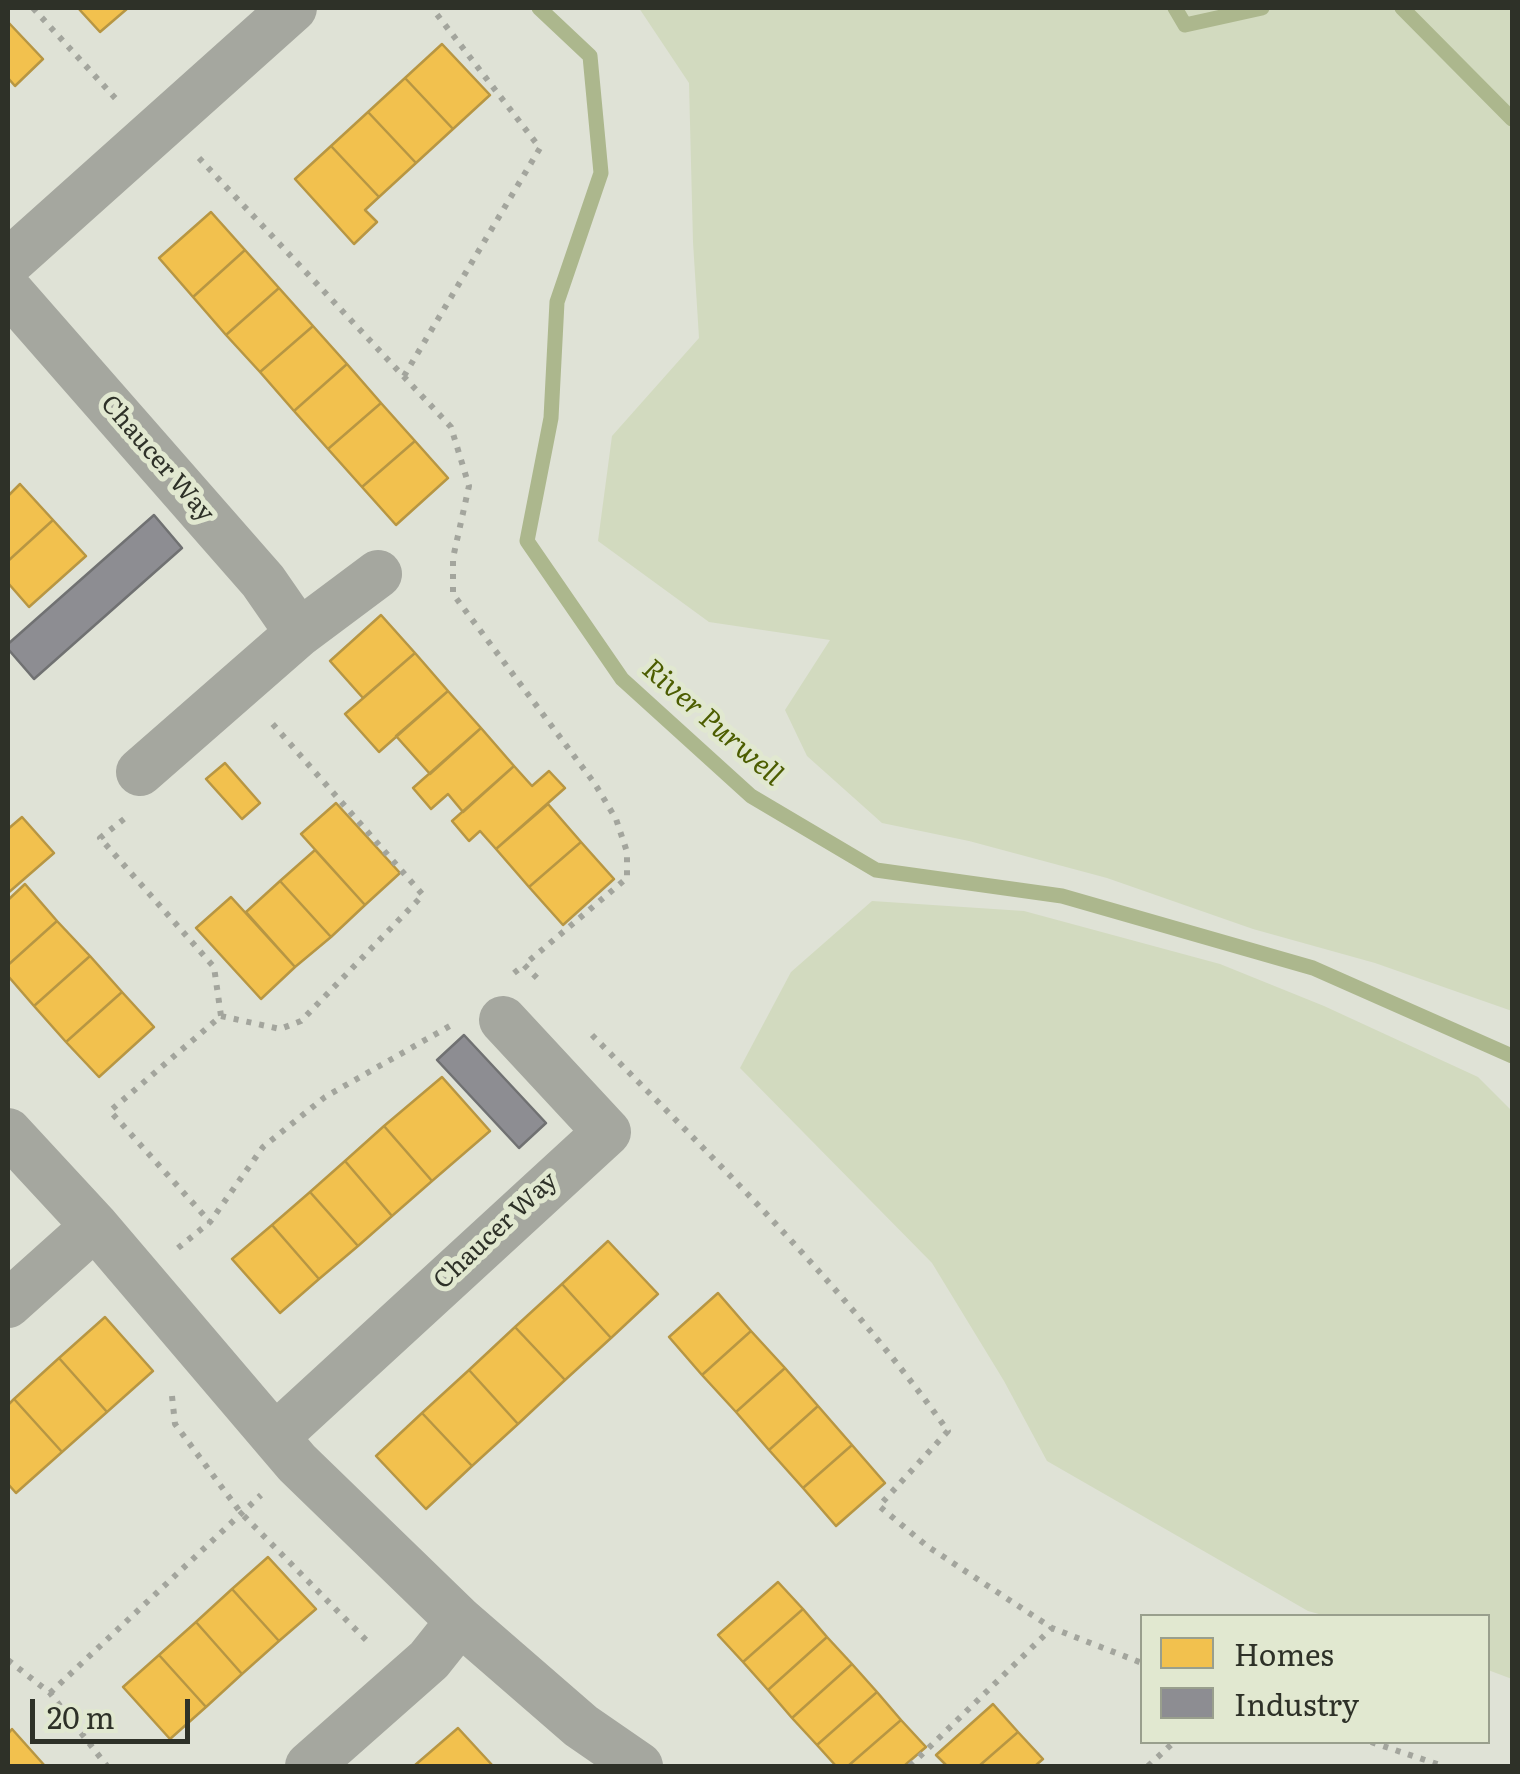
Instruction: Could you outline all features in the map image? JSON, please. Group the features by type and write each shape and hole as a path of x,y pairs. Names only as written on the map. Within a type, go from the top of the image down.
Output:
{"street":[{"path":"8,263 293,8"},
{"name":"Chaucer Way","path":"8,290 263,581 299,633"},
{"path":"140,772 299,633 378,574"},
{"name":"Chaucer Way","path":"286,1450 606,1132 491,1006"},
{"path":"8,1132 95,1226 286,1450 460,1621 582,1726 638,1766"},
{"path":"8,1304 95,1226"},
{"path":"308,1766 429,1660 460,1621"}],"path":[{"path":"33,8 117,100 161,127 212,169 451,427 469,486 453,558 452,594 595,784 616,819 626,852 627,878 524,965 491,1006 324,1096 264,1147 210,1222 141,1279"},
{"path":"404,376 540,148 432,8"},
{"path":"221,1016 280,1029 301,1021 423,895 238,686"},
{"path":"140,772 154,795 100,838 214,967 221,1016"},
{"path":"524,965 551,992"},
{"path":"210,1222 110,1111 221,1016"},
{"path":"592,1034 727,1173 898,1360 948,1431 880,1506 940,1554 1052,1628 1140,1662"},
{"path":"50,1693 241,1512 286,1450"},
{"path":"241,1512 406,1681"},
{"path":"910,1766 1052,1628"},
{"path":"8,1660 50,1693 108,1766"},
{"path":"1148,1766 1172,1744"},
{"path":"1376,1744 1443,1766"}],"green space":[{"path":"639,8 1512,8 1512,1011 1107,878 969,841 882,823 807,756 785,710 830,640 709,622 598,541 612,436 699,338 689,83"},
{"path":"872,901 1024,911 1220,964 1324,1006 1478,1077 1512,1111 1512,1679 1490,1671 1490,1614 1308,1611 1047,1461 932,1263 740,1068 791,972"}],"building: Homes":[{"path":"78,8 128,8 100,32"},
{"path":"8,22 43,59 15,86 8,78"},
{"path":"442,44 490,95 453,129 405,78"},
{"path":"405,78 453,129 416,163 368,112"},
{"path":"368,112 416,163 379,197 331,146"},
{"path":"331,146 379,197 365,210 377,222 354,244 295,179"},
{"path":"211,212 245,250 193,297 159,258"},
{"path":"245,250 279,288 226,335 193,297"},
{"path":"279,288 313,326 260,372 226,335"},
{"path":"313,326 347,364 294,411 260,372"},
{"path":"347,364 381,403 328,449 294,411"},
{"path":"381,403 415,441 362,487 328,449"},
{"path":"415,441 448,478 396,525 362,487"},
{"path":"20,484 53,520 8,561 8,496"},
{"path":"53,520 86,556 29,607 8,583 8,561"},
{"path":"381,615 415,653 363,698 330,661"},
{"path":"415,653 448,691 379,752 345,714"},
{"path":"448,691 481,728 430,774 396,736"},
{"path":"481,728 514,766 463,812 448,794 431,809 413,788"},
{"path":"225,763 260,803 242,819 206,779"},
{"path":"514,766 532,786 549,771 565,788 496,849 480,831 469,841 452,821"},
{"path":"336,803 400,873 365,905 301,834"},
{"path":"548,804 581,842 529,887 496,849"},
{"path":"22,817 54,853 8,893 8,829"},
{"path":"581,842 614,879 563,925 529,887"},
{"path":"315,850 365,905 331,937 280,881"},
{"path":"280,881 331,937 295,967 246,912"},
{"path":"25,884 57,921 8,965 8,900"},
{"path":"231,897 295,967 261,999 196,928"},
{"path":"57,921 90,956 34,1006 8,976 8,965"},
{"path":"90,956 122,992 66,1042 34,1006"},
{"path":"122,992 154,1027 99,1077 66,1042"},
{"path":"442,1077 490,1131 432,1181 384,1126"},
{"path":"384,1126 432,1181 392,1216 345,1161"},
{"path":"345,1161 392,1216 358,1246 310,1192"},
{"path":"310,1192 358,1246 319,1279 272,1225"},
{"path":"272,1225 319,1279 280,1313 232,1259"},
{"path":"608,1241 658,1294 611,1338 562,1284"},
{"path":"562,1284 611,1338 565,1380 515,1327"},
{"path":"718,1293 751,1331 702,1375 669,1337"},
{"path":"105,1317 153,1371 107,1412 59,1358"},
{"path":"515,1327 565,1380 518,1424 469,1370"},
{"path":"751,1331 785,1368 736,1412 702,1375"},
{"path":"59,1358 107,1412 62,1452 14,1399"},
{"path":"785,1368 818,1406 769,1450 736,1412"},
{"path":"469,1370 518,1424 472,1466 422,1413"},
{"path":"14,1399 62,1452 16,1493 8,1484 8,1405"},
{"path":"818,1406 852,1445 803,1488 769,1450"},
{"path":"422,1413 472,1466 426,1509 376,1456"},
{"path":"852,1445 885,1483 836,1526 803,1488"},
{"path":"268,1557 316,1609 279,1641 232,1589"},
{"path":"778,1582 803,1609 743,1662 718,1635"},
{"path":"232,1589 279,1641 242,1674 196,1622"},
{"path":"803,1609 827,1637 768,1690 743,1662"},
{"path":"196,1622 242,1674 206,1707 159,1655"},
{"path":"827,1637 852,1664 792,1718 768,1690"},
{"path":"159,1655 206,1707 170,1739 123,1687"},
{"path":"852,1664 877,1692 817,1745 792,1718"},
{"path":"877,1692 901,1720 848,1766 836,1766 817,1745"},
{"path":"993,1704 1018,1732 979,1766 947,1766 936,1755"},
{"path":"901,1720 926,1747 904,1766 848,1766"},
{"path":"458,1728 493,1766 414,1766"},
{"path":"12,1729 45,1766 8,1766 8,1734"},
{"path":"1018,1732 1043,1759 1035,1766 979,1766"}],"building: Industry":[{"path":"154,515 182,548 34,679 8,644"},
{"path":"464,1035 546,1123 519,1148 437,1060"}],"waterway":[{"name":"River Purwell","path":"539,8 590,56 601,173 557,302 551,418 527,541 622,679 751,796 876,870 1062,896 1313,968 1512,1056"},
{"name":"River Purwell","path":"1175,8 1185,25 1262,8"},
{"name":"River Purwell","path":"1402,8 1512,119"}]}
